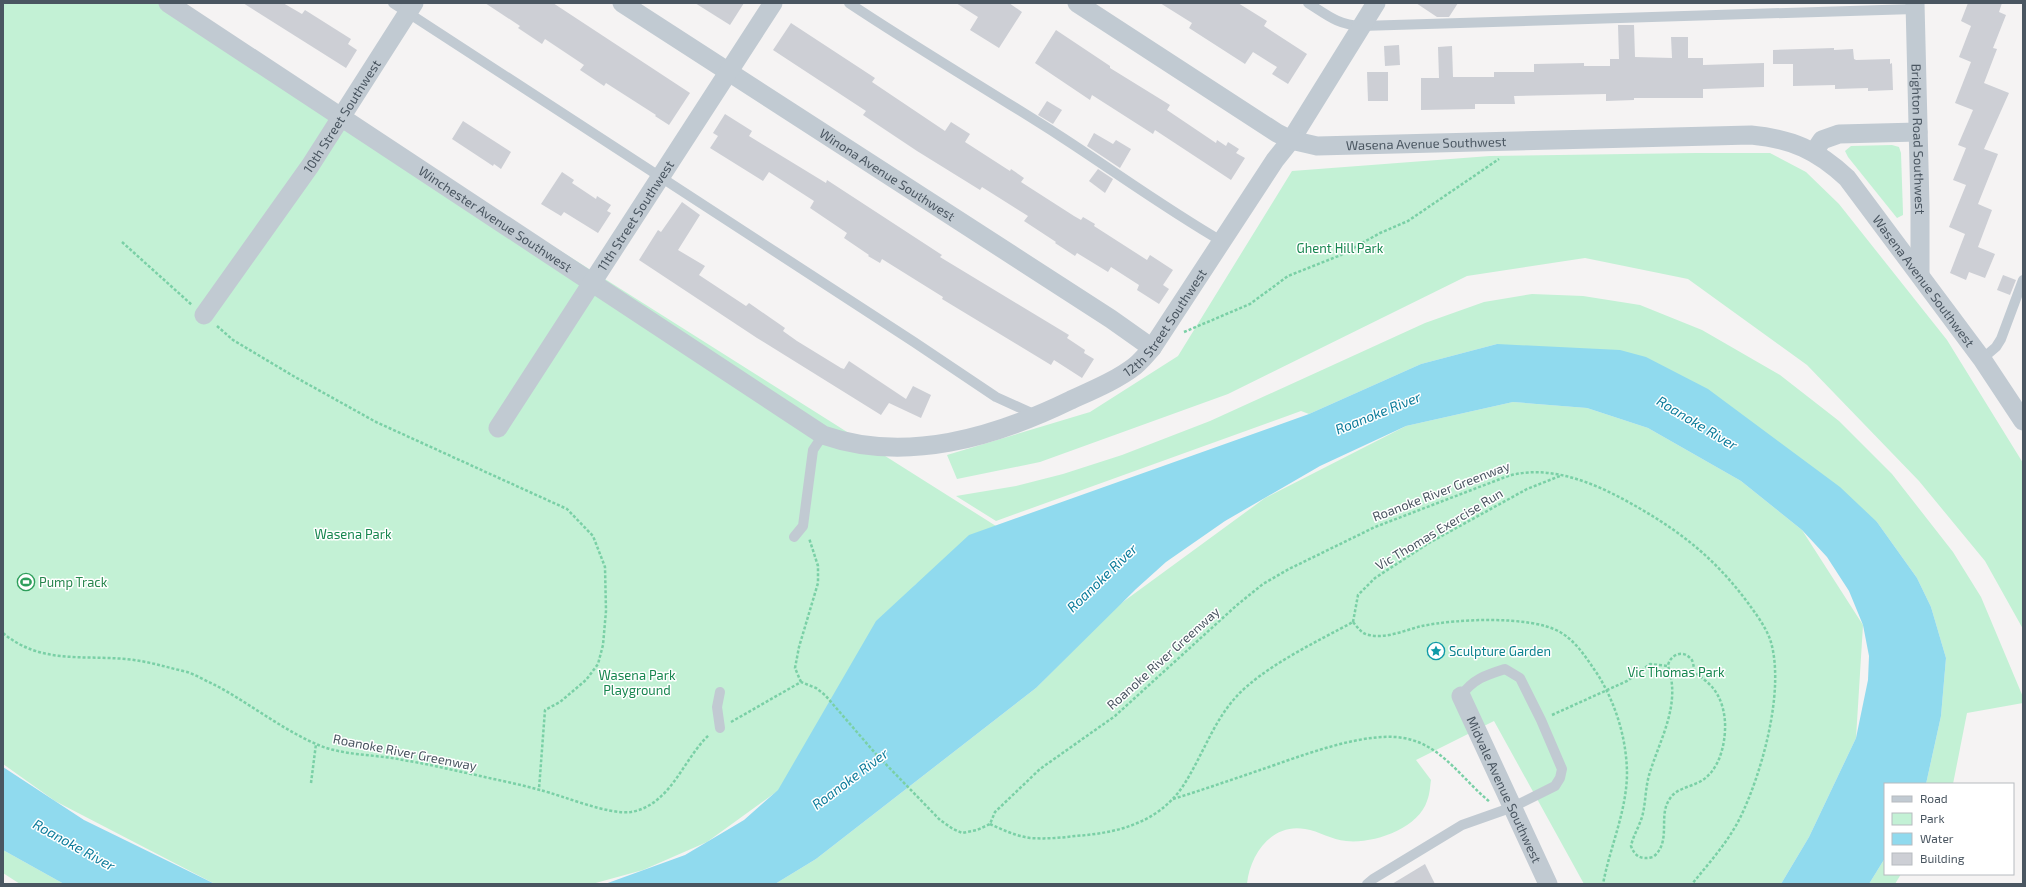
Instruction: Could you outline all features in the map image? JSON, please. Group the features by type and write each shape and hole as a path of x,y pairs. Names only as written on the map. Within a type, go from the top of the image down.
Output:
{"street":[{"name":"Winchester Avenue Southwest","path":"168,3 592,281 823,435"},
{"name":"Winona Avenue Southwest","path":"622,3 1111,319 1152,348"},
{"name":"11th Street Southwest","path":"498,428 773,3"},
{"name":"Wasena Avenue Southwest","path":"1077,3 1277,133 1291,140 1317,146 1751,135 1792,142 1814,152 1830,162 1847,178 1982,359 2023,421"},
{"name":"12th Street Southwest","path":"823,435 864,446 890,448 940,444 978,437 1038,416 1119,376 1136,365 1152,348 1291,140 1376,3"},
{"name":"10th Street Southwest","path":"204,316 310,166 341,117 405,6"},
{"name":"Brighton Road Southwest","path":"1915,6 1920,274"},
{"path":"1814,152 1822,140 1839,134 1918,132"},
{"name":"Midvale Avenue Southwest","path":"1461,696 1548,884"}],"lane":[{"path":"849,3 971,82 1060,136 1178,216 1222,242"},
{"path":"1308,3 1337,22 1361,26 1915,6"},
{"path":"405,6 659,177 980,387 996,397 1038,416"},
{"path":"1982,359 1996,347 2001,339 2023,280"},
{"path":"794,537 804,526 813,450 823,435"},
{"path":"1367,884 1462,825 1513,806 1555,786 1560,778 1562,769 1541,720 1520,678 1505,668 1486,675 1470,684 1461,696"},
{"path":"720,692 717,707 720,728"}],"path":[{"path":"1181,334 1250,304 1288,276 1341,255 1380,233 1408,221 1492,165 1500,158 1509,140"},
{"path":"122,242 204,316 233,340 376,422 567,509 593,536 605,567 606,611 603,645 598,664 586,680 560,702 545,710 539,789"},
{"name":"Roanoke River Greenway","path":"990,824 995,812 1040,769 1115,716 1237,605 1264,584 1289,569 1375,527 1508,476 1522,472 1534,472 1588,482 1617,495 1663,522 1695,545 1717,565 1736,586 1757,615 1769,637 1775,659 1775,685 1772,713 1753,784 1740,818 1728,838 1692,884"},
{"name":"Vic Thomas Exercise Run","path":"1172,800 1183,786 1220,718 1237,695 1280,664 1353,622 1358,595 1375,578 1429,543 1527,489 1560,476"},
{"path":"804,526 816,555 818,566 818,583 799,647 795,668 801,682 816,688 825,695 875,753 940,820 962,833 978,830 990,824 1008,832 1029,838 1055,838 1118,831 1138,824 1155,815 1172,800 1318,749 1356,741 1399,737 1419,742 1438,754 1490,803 1498,806 1513,806"},
{"name":"Roanoke River Greenway","path":"3,633 30,650 49,655 134,660 152,663 192,674 243,700 283,727 316,744 336,751 403,759 539,789 611,811 628,812 639,810 671,787 698,746 711,733 801,682"},
{"path":"1676,654 1686,654 1689,656 1696,672 1713,687 1718,694 1724,714 1725,735 1717,762 1707,776 1696,784 1677,792 1668,800 1665,815 1664,839 1658,853 1653,857 1641,858 1636,856 1631,846 1642,816 1648,780 1665,732 1672,705 1673,687 1668,666 1670,659 1676,654"},
{"path":"1541,720 1631,679 1650,664 1668,666"},
{"path":"311,783 316,744"}],"green space":[{"name":"Wasena Park","path":"3,3 168,3 996,526 915,585 779,790 707,842 643,870 592,884 215,884 55,801 3,764"},
{"path":"1892,145 1899,147 1901,153 1903,215 1897,218 1848,157 1845,151 1851,146"},
{"name":"Ghent Hill Park","path":"1770,153 1806,172 1839,204 1947,340 2023,463 2023,629 1985,561 1919,481 1807,365 1688,279 1585,258 1467,276 1228,394 1040,462 957,479 947,455 1090,412 1178,356 1292,171 1490,156"},
{"path":"1532,294 1583,296 1640,305 1702,330 1780,375 1839,421 1892,474 1953,552 1981,597 2023,697 2023,703 1967,713 1953,783 1926,783 1941,716 1946,658 1931,607 1917,578 1877,522 1497,344 1421,364 1309,414 1301,411 996,521 956,496 1016,486 1063,474 1122,455 1210,421 1425,323 1484,302"},
{"name":"Vic Thomas Park","path":"1513,402 1587,408 1648,428 1741,481 1802,530 1863,625 1856,738 1809,837 1781,884 1584,884 1494,721 1416,760 1431,780 1429,793 1422,811 1405,827 1381,837 1357,841 1341,840 1305,829 1293,828 1282,831 1265,843 1258,852 1249,873 1247,884 775,884 816,859 1036,688 1116,607 1265,498 1406,426"},
{"path":"3,850 64,884 20,884 3,873"},
{"path":"1884,860 1884,875 1900,875 1895,884 1869,884"}],"water":[{"name":"Roanoke River","path":"1497,344 1620,350 1646,357 1708,389 1840,487 1877,522 1917,578 1931,607 1946,658 1941,716 1926,783 1884,783 1884,860 1869,884 1781,884 1809,837 1856,738 1868,680 1869,656 1863,625 1849,591 1827,557 1802,530 1741,481 1648,428 1587,408 1513,402 1406,426 1320,466 1225,521 1166,562 1136,589 1036,688 816,859 775,884 605,884 685,855 744,820 778,790 876,621 969,535 1309,414 1421,364"},
{"name":"Roanoke River","path":"3,767 84,820 215,884 64,884 3,850"}],"building":[{"path":"243,3 283,3 302,14 305,10 351,39 348,44 357,50 346,68"},
{"path":"485,3 553,3 690,93 669,125 606,83 604,86 580,70 584,65 545,39 542,44 518,28 520,26"},
{"path":"695,3 744,3 730,25"},
{"path":"956,3 1009,3 1022,12 999,48 970,30 978,17"},
{"path":"1160,3 1238,3 1267,21 1264,26 1307,54 1288,84 1272,74 1277,67 1253,52 1245,64 1189,28 1192,23"},
{"path":"1416,3 1458,3 1449,17 1437,17"},
{"path":"1968,3 2002,3 1999,12 2006,15 1993,48 1997,49 1984,83 2009,93 1984,149 1998,154 1978,204 1992,210 1978,247 1995,254 1985,278 1969,272 1966,280 1950,273 1965,234 1949,227 1966,185 1953,180 1966,148 1958,145 1973,110 1955,103 1971,62 1959,57 1971,26 1961,21"},
{"path":"791,23 875,78 872,82 945,131 951,122 970,134 965,142 1010,171 1011,169 1024,178 1021,182 1081,220 1083,217 1095,224 1094,226 1147,260 1150,255 1173,270 1163,285 1169,289 1159,304 1137,290 1139,285 1111,267 1108,272 1077,253 1075,256 1055,243 1056,242 1024,221 1028,216 982,187 980,190 917,151 863,115 866,111 773,50"},
{"path":"1618,25 1634,25 1635,57 1672,58 1671,37 1688,37 1688,58 1703,58 1703,65 1764,63 1764,87 1703,89 1703,98 1634,98 1634,100 1606,101 1606,94 1514,96 1515,104 1475,104 1475,109 1421,110 1421,78 1439,78 1438,47 1452,46 1453,77 1494,77 1494,72 1534,72 1534,64 1584,63 1584,66 1610,66 1610,59 1619,59"},
{"path":"1056,30 1110,66 1110,68 1170,105 1167,110 1216,143 1217,140 1226,146 1228,142 1239,149 1236,153 1245,158 1231,180 1155,130 1153,134 1092,95 1090,100 1035,63"},
{"path":"1399,45 1400,65 1385,66 1384,46"},
{"path":"1834,48 1834,50 1853,49 1854,59 1856,60 1890,59 1890,64 1892,63 1893,90 1868,91 1868,88 1835,89 1835,85 1793,86 1793,64 1773,64 1773,50"},
{"path":"1367,72 1388,72 1388,101 1368,101"},
{"path":"1047,101 1062,110 1053,124 1038,115"},
{"path":"725,114 752,131 749,136 826,183 827,180 942,255 940,257 1069,335 1067,338 1085,350 1084,353 1094,359 1082,378 1054,360 1051,365 942,299 943,297 882,259 880,263 868,256 869,255 844,238 847,233 810,208 814,201 769,172 763,181 710,148 718,136 713,133"},
{"path":"463,121 511,152 501,169 494,164 493,166 452,139"},
{"path":"1094,133 1113,144 1116,140 1131,149 1120,168 1087,146"},
{"path":"1098,169 1113,179 1105,193 1089,181"},
{"path":"562,172 574,180 572,183 596,199 597,196 611,205 607,211 611,213 598,233 564,212 561,216 541,204"},
{"path":"682,202 700,215 678,250 705,266 699,275 746,306 749,303 785,328 783,331 797,341 841,368 844,369 849,361 906,399 913,386 931,395 921,418 889,403 881,415 757,338 639,260 658,230 661,232"},
{"path":"2003,275 2016,280 2010,295 1997,290"},
{"path":"1425,864 1435,884 1392,884"}],"place":[{"name":"Pump Track","path":"26,582"},
{"name":"Sculpture Garden","path":"1436,651"}],"park label":[{"name":"Wasena Park Playground","path":"637,682"}]}
